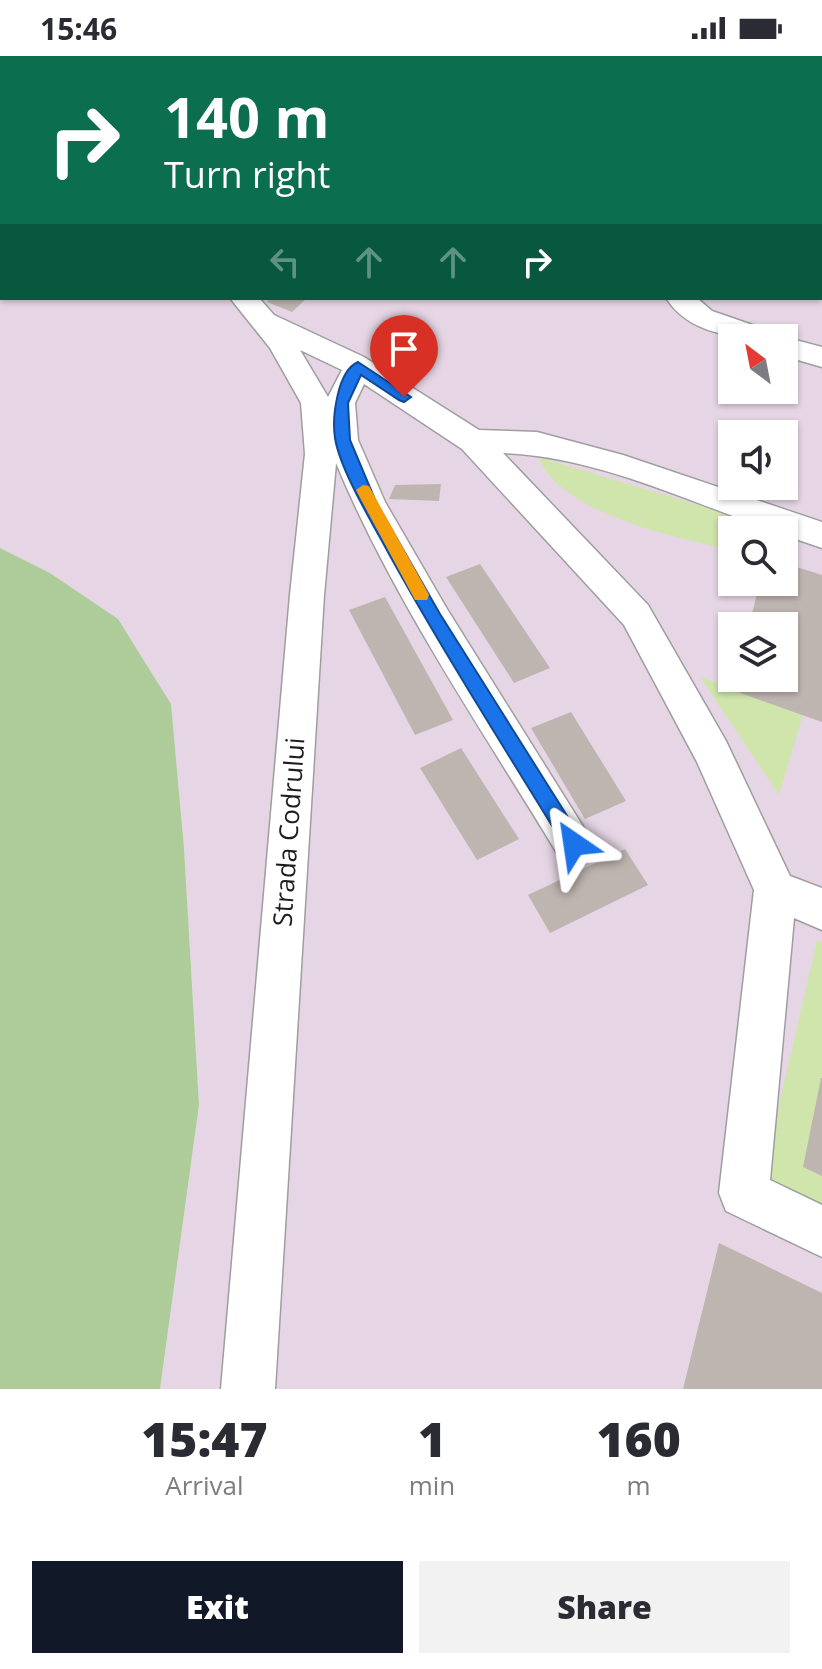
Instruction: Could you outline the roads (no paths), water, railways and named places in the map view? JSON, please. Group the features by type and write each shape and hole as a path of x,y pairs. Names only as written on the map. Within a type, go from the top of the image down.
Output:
{"street":[{"path":"682,300 702,317 721,324"},
{"path":"254,310 358,367 473,441 636,615 712,753 775,890 744,1193 822,1232"},
{"name":"Strada Codrului","path":"248,1389 307,595 321,454 316,403 282,343 254,310"},
{"path":"798,350 822,357"},
{"path":"358,367 340,403 342,440 369,503 434,619 574,844"},
{"path":"473,441 537,443 623,466 822,535"},
{"path":"775,890 822,909"}]}
